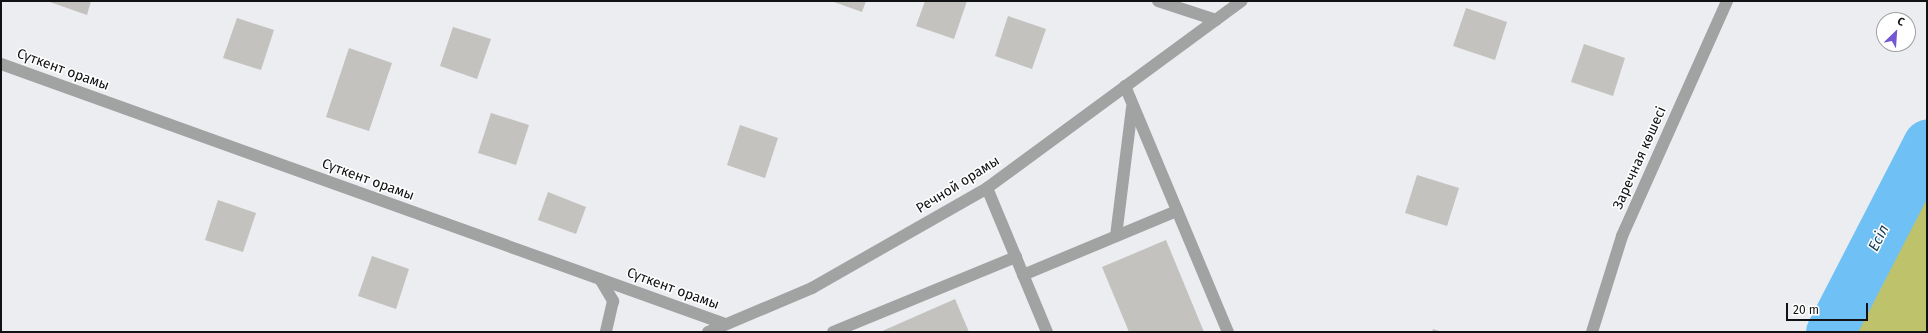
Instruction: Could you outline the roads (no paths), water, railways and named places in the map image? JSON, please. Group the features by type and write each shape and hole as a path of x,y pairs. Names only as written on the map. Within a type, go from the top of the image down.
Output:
{"street":[{"path":"1158,1 1216,20"},
{"name":"Речной орамы","path":"708,332 812,288 987,188 1242,1"},
{"name":"Заречная көшесі","path":"1592,332 1622,236 1726,1"},
{"name":"Сүткент орамы","path":"1,64 725,324"},
{"path":"1125,86 1132,107 1228,332"},
{"path":"1116,236 1132,107"},
{"path":"987,188 1047,332"},
{"path":"1023,276 1177,211"},
{"path":"833,332 1016,257"},
{"path":"600,279 613,301 606,332"}],"waterway":[{"name":"Есіл","path":"1830,332 1927,144"}]}
